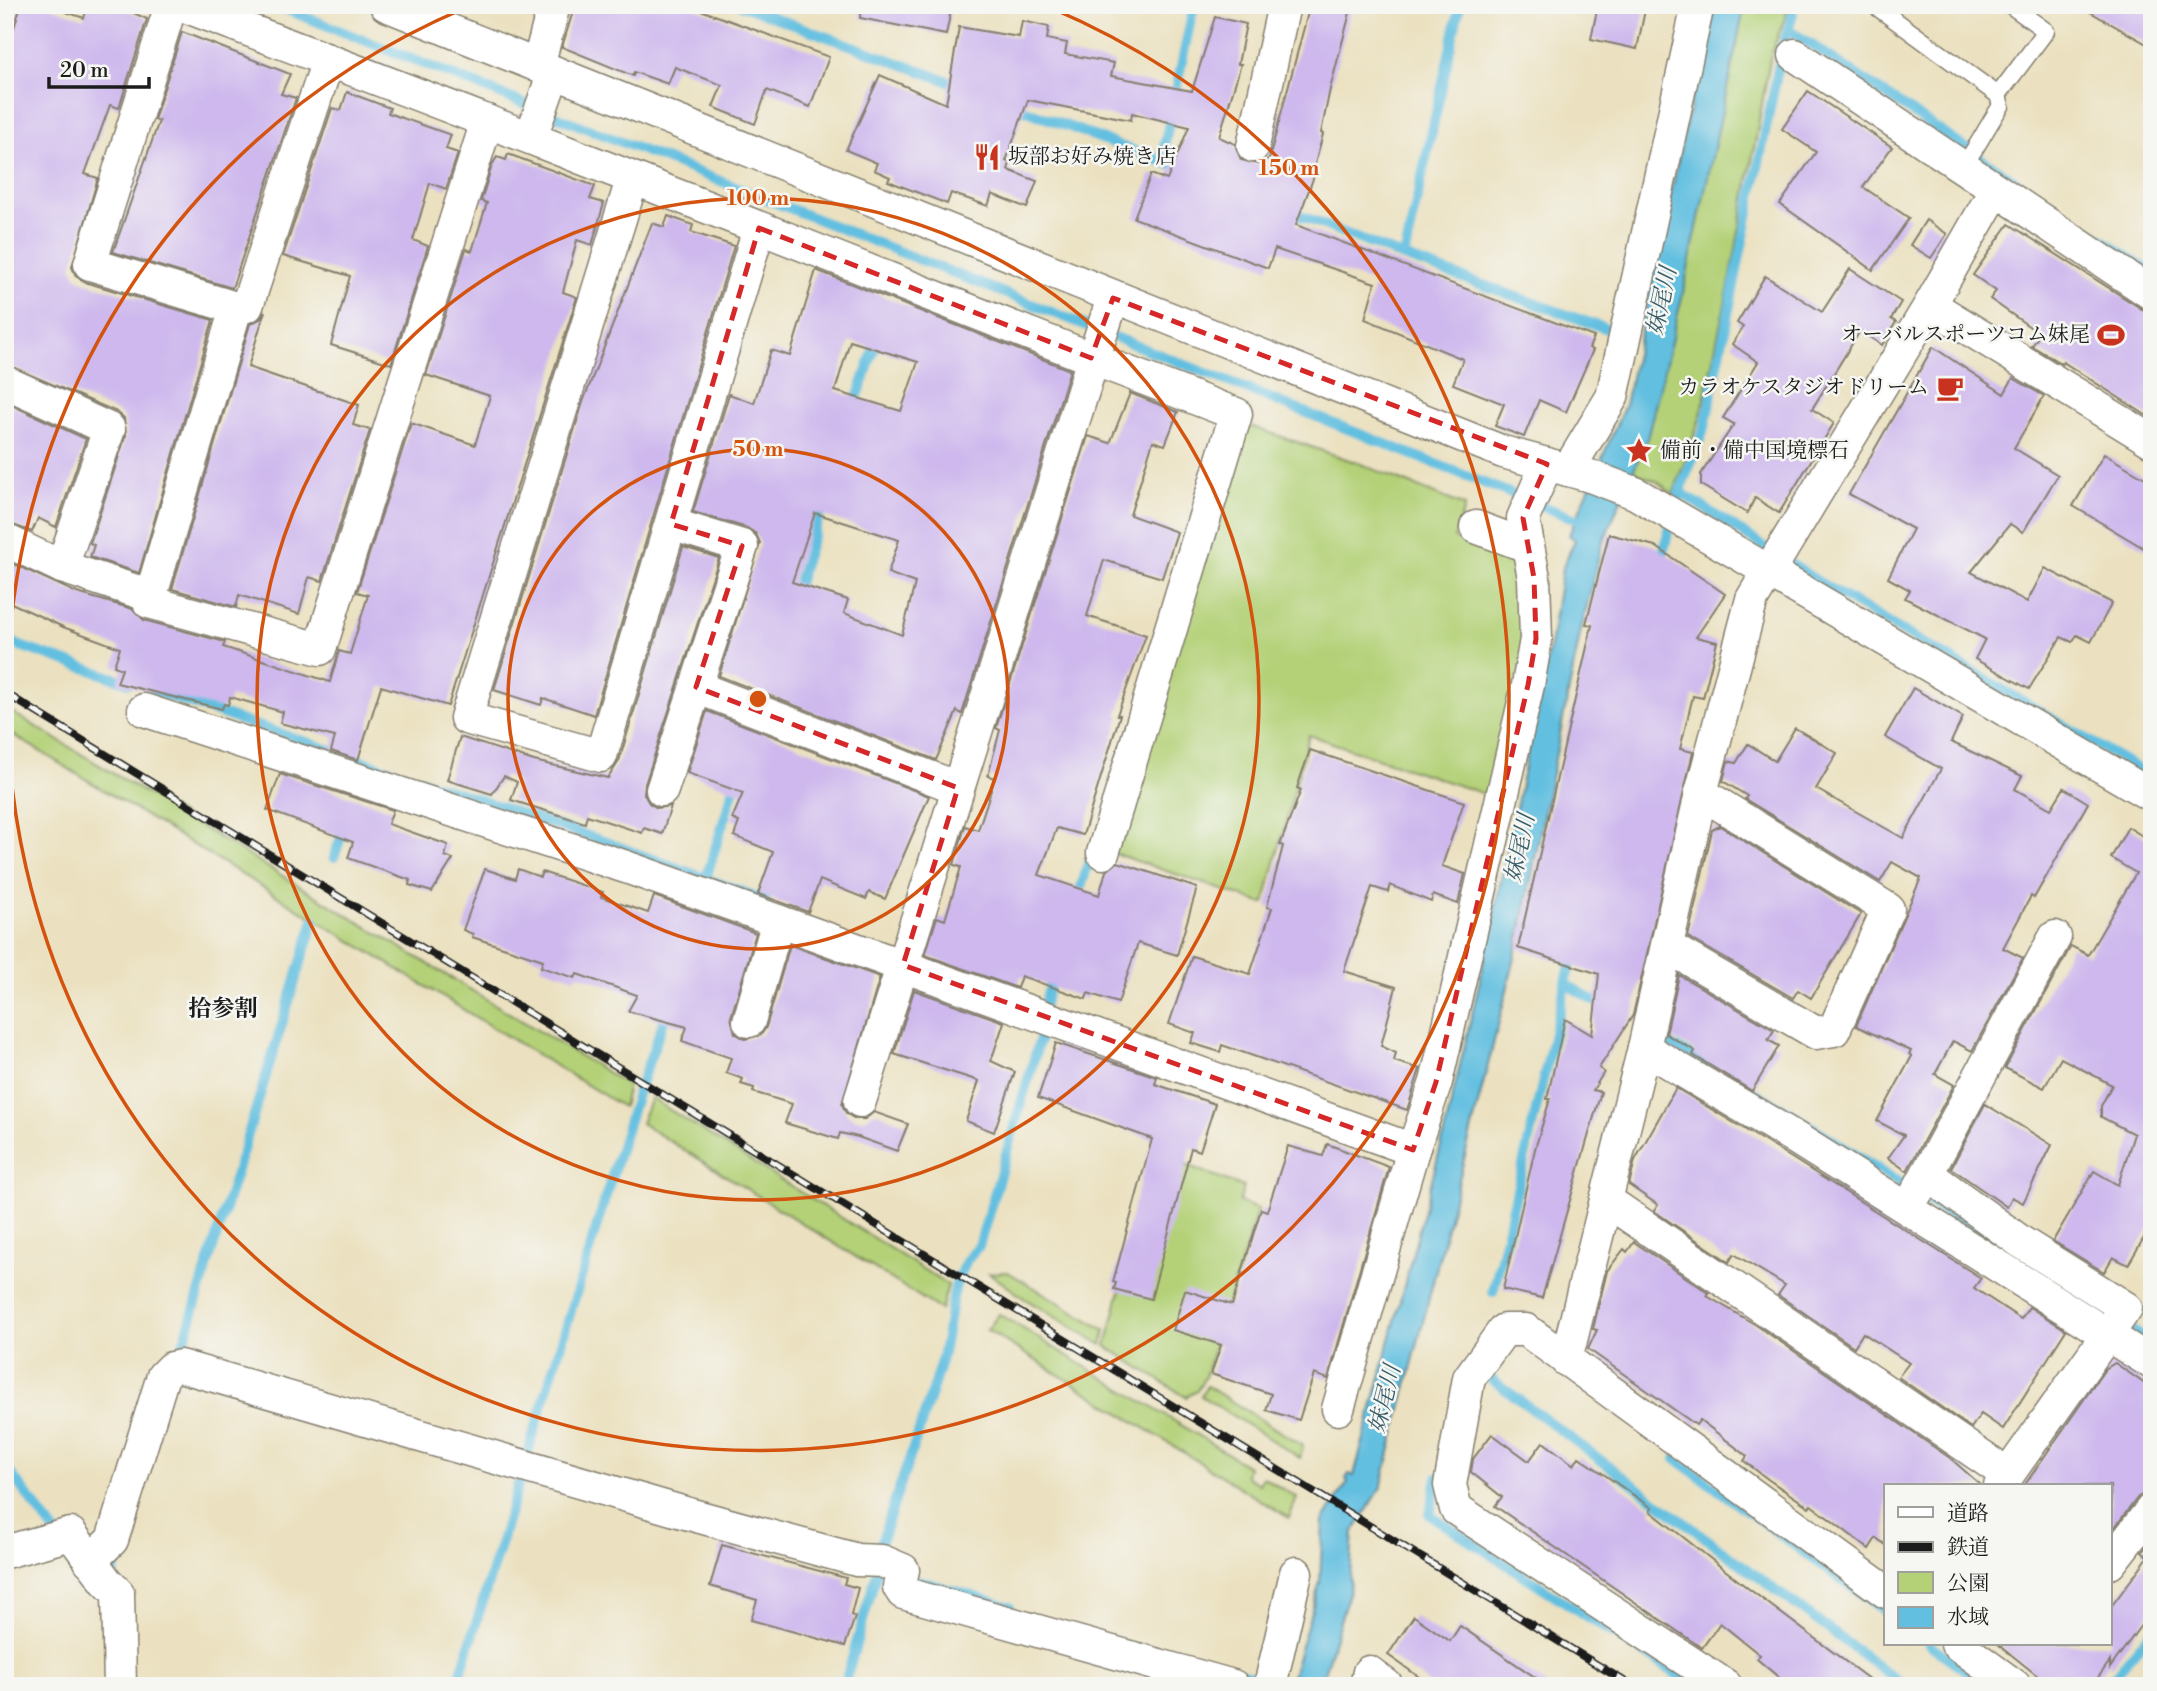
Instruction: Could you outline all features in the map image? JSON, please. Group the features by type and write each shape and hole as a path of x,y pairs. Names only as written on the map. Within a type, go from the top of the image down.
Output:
{"street":[{"path":"171,5 90,264 236,308 247,306 328,60"},
{"path":"183,5 487,121 533,131 632,180 1094,352 1236,414 1103,853"},
{"path":"386,5 547,74 1110,305 1561,473 1623,489 1775,562 2152,796"},
{"path":"533,131 547,74 554,5"},
{"path":"1254,146 1284,5"},
{"path":"1338,1409 1413,1150 1436,1082 1528,685 1536,639 1534,578 1525,532 1612,397 1698,5"},
{"path":"1795,55 1969,158 1994,191 2152,294"},
{"path":"236,308 149,603 320,649 487,121"},
{"path":"632,180 466,718 601,756 760,228"},
{"path":"1566,1360 1644,1048 1702,793 1752,599 1930,305 1994,191"},
{"path":"860,1101 1110,305"},
{"path":"1930,305 2152,441"},
{"path":"5,382 108,429 62,567"},
{"path":"662,790 742,546 671,524"},
{"path":"1476,527 1525,532"},
{"path":"5,540 62,567 151,596"},
{"path":"696,687 958,788"},
{"path":"144,710 613,862 1413,1150"},
{"path":"1668,947 1816,1033 1834,1030 1888,909 1702,793"},
{"path":"749,1021 778,921"},
{"path":"1917,1191 2055,937"},
{"path":"1606,1200 2004,1481 2126,1308 2021,1242 1917,1191 1644,1048"},
{"path":"2114,1325 2152,1363"},
{"path":"1726,1686 1456,1509 1450,1485 1469,1378 1504,1330 1526,1331 1884,1591"},
{"path":"103,1577 163,1376 171,1368 180,1366 889,1568 903,1593 1233,1686"},
{"path":"2112,1560 2152,1509"},
{"path":"5,1552 71,1534 118,1593 120,1686"},
{"path":"1270,1686 1296,1573"},
{"path":"1960,1646 2015,1686"},
{"path":"1366,1686 1369,1672 1387,1686"}],"lane":[{"path":"1874,5 1998,95 2001,106 1982,132 1969,158"},
{"path":"1998,95 2046,31 2010,5"}],"highlighted area":[{"path":"759,228 1091,358 1113,298 1547,464 1523,518 1534,578 1536,639 1528,685 1436,1082 1413,1150 903,965 958,788 696,687 742,546 671,524"}],"green space":[{"path":"1715,5 1790,5 1771,54 1731,276 1700,419 1673,494 1656,481 1603,460 1627,409"},
{"path":"1247,425 1358,463 1465,506 1454,538 1518,561 1527,648 1496,798 1309,735 1264,904 1110,852"},
{"path":"5,708 628,1085 623,1107 5,730"},
{"path":"651,1098 948,1285 941,1310 641,1123"},
{"path":"1168,1158 1244,1187 1239,1202 1258,1209 1205,1377 1197,1391 1186,1397 1106,1346 1150,1171"},
{"path":"1008,1272 1105,1330 1102,1345 1025,1299 989,1273"},
{"path":"999,1314 1248,1466 1246,1476 1259,1484 1263,1477 1297,1498 1289,1518 987,1330"},
{"path":"1207,1386 1303,1446 1300,1458 1201,1396"}],"water":[{"name":"妹尾川","path":"1712,5 1745,5 1682,297 1647,439 1602,544 1581,630 1514,962 1381,1488 1353,1532 1349,1592 1320,1686 1289,1686 1320,1582 1323,1521 1348,1482 1346,1479 1349,1474 1354,1476 1443,1138 1482,971 1551,641 1562,569 1575,540 1569,535 1625,405"}],"building":[{"path":"21,5 45,5 84,18 88,5 116,5 147,19 119,108 110,105 85,174 98,178 72,267 76,276 85,282 213,320 139,573 90,557 94,545 90,543 126,435 124,418 117,412 5,364 5,57"},
{"path":"575,5 687,5 829,57 810,107 767,90 755,124 713,107 722,85 675,67 668,84 634,72 633,76 562,47"},
{"path":"861,5 952,5 946,35 860,18"},
{"path":"1310,5 1352,5 1330,89 1321,133 1323,134 1312,175 1314,176 1296,225 1594,337 1589,348 1593,350 1566,412 1539,400 1524,437 1495,426 1504,404 1453,384 1463,359 1365,319 1375,283 1275,249 1268,268 1134,218 1151,174 1167,180 1189,127 1132,113 1131,120 1028,100 1006,161 1010,163 1008,170 1037,181 1027,208 992,194 988,206 951,193 947,204 888,181 890,177 874,170 877,163 846,150 880,75 946,104 959,27 1019,37 1022,21 1049,27 1047,39 1067,43 1065,54 1114,63 1111,76 1192,91 1215,17 1246,24 1238,64 1241,64 1219,137 1235,144 1241,160 1258,164 1269,159"},
{"path":"1598,5 1646,5 1637,49 1591,39"},
{"path":"2078,5 2152,5 2152,47"},
{"path":"182,32 290,74 281,94 296,98 232,288 113,252 159,121 154,120"},
{"path":"1808,91 1892,147 1863,187 1909,218 1873,270 1780,204 1816,152 1782,129"},
{"path":"347,92 390,108 388,113 451,135 446,149 458,153 446,189 430,183 413,240 428,246 391,364 331,345 350,276 283,256 332,108 341,110"},
{"path":"508,154 595,186 590,199 604,203 592,245 577,240 563,292 577,297 448,706 381,686 358,760 331,751 335,737 280,723 283,712 230,697 228,705 224,704 222,709 117,683 122,669 114,666 120,648 63,627 5,600 5,560 77,593 133,609 144,620 225,642 223,647 330,682 339,651 350,654 368,595 357,592 411,423 475,445 490,396 426,375 466,249 472,251 487,203 481,201 492,165 497,157 506,160"},
{"path":"668,216 693,225 691,232 734,246 594,715 543,698 541,705 494,690 583,402 652,223 664,227"},
{"path":"1926,220 1947,234 1931,258 1910,245"},
{"path":"2009,224 2142,309 2152,312 2152,419 2063,362 2062,364 2032,346 2040,334 1990,299 1996,291 1973,275"},
{"path":"1850,269 1901,302 1891,319 1896,322 1882,345 1860,331 1812,409 1834,423 1779,513 1755,498 1747,513 1701,485 1701,474 1734,424 1723,418 1758,362 1732,344 1743,327 1737,323 1765,276 1822,312"},
{"path":"816,270 1070,370 962,714 957,711 936,760 719,676 760,543 756,534 747,528 693,512 729,394 754,403 771,350 790,356","holes":["850,341 918,362 901,411 835,391","815,513 899,540 888,573 915,583 902,635 844,613 848,600 792,582"]},
{"path":"265,311 248,367 359,405 353,425 370,430 322,581 309,577 299,614 239,595 236,607 172,589 250,324 260,319"},
{"path":"1933,347 2004,394 2013,378 2044,396 2014,448 2058,475 2023,532 2010,524 1971,572 2027,602 2045,568 2112,603 2091,642 2077,635 2072,642 2061,637 2029,689 1975,659 1985,639 1905,598 1910,590 1888,578 1913,529 1849,494"},
{"path":"1130,393 1178,412 1165,445 1153,441 1130,515 1177,532 1162,578 1104,560 1087,616 1146,635 1117,715 1120,715 1083,835 1057,828 1039,875 1099,895 1106,871 1118,862 1197,888 1177,955 1138,943 1118,1003 1088,993 1086,999 1021,976 1017,988 925,955 937,917 945,920 961,867 954,865 965,826 978,830 995,778 988,776 1000,730 996,728 1088,436 1110,443"},
{"path":"5,402 86,439 56,527 38,518 32,532 5,522"},
{"path":"2104,454 2152,482 2152,553 2073,506"},
{"path":"1609,534 1655,546 1725,594 1696,637 1717,642 1703,698 1693,696 1680,749 1693,752 1633,1015 1599,1068 1604,1072 1593,1090 1601,1092 1542,1298 1503,1289 1535,1149 1550,1099 1547,1099 1565,1019 1592,1035 1599,974 1518,948 1592,625 1586,624"},
{"path":"683,547 719,558 645,784 644,794 649,803 657,808 671,806 662,834 644,828 642,833 587,815 585,823 511,800 517,782 504,776 492,794 447,780 460,737 534,761 608,778 619,761"},
{"path":"1913,688 1963,717 1951,742 2022,776 2015,789 2051,809 2064,788 2088,803 2034,898 2031,896 2003,948 2023,958 1972,1051 1953,1041 1935,1074 1954,1085 1907,1171 1888,1158 1904,1135 1877,1121 1912,1056 1909,1054 1911,1051 1856,1026 1921,878 1892,862 1880,882 1745,799 1747,796 1723,781 1728,761 1736,763 1748,744 1775,761 1795,728 1837,753 1816,789 1903,838 1941,769 1885,737"},
{"path":"707,711 929,796 885,899 869,892 866,899 820,880 808,912 758,894 773,852 734,836 739,822 732,819 743,793 687,773"},
{"path":"1310,750 1464,802 1442,866 1465,874 1458,904 1433,895 1431,902 1390,885 1388,892 1372,887 1344,971 1396,987 1381,1046 1396,1053 1394,1061 1420,1069 1407,1110 1222,1045 1220,1052 1191,1043 1195,1033 1169,1024 1192,956 1250,974 1272,908 1267,907 1283,846 1280,845 1301,790 1297,788"},
{"path":"280,774 393,810 388,824 448,845 445,856 453,859 432,892 409,885 410,880 348,858 353,842 267,810"},
{"path":"1720,826 1861,914 1811,998 1798,990 1793,998 1688,937 1712,830"},
{"path":"2128,827 2152,842 2152,1224 2128,1265 2113,1257 2104,1272 2053,1241 2094,1171 2118,1185 2134,1134 2101,1117 2101,1106 2112,1085 2061,1058 2044,1088 2005,1068 2071,946 2088,955 2136,873 2111,858"},
{"path":"485,869 515,879 518,869 540,877 542,872 603,892 601,897 648,913 654,896 756,933 731,1017 735,1033 745,1039 761,1035 766,1027 790,945 880,977 842,1104 846,1113 855,1119 865,1119 874,1112 908,1124 897,1151 858,1137 840,1133 838,1139 785,1123 792,1104 753,1092 754,1088 741,1084 743,1079 726,1073 731,1058 682,1041 687,1027 628,1011 637,995 577,974 575,978 541,967 543,960 472,937 473,934 463,930"},
{"path":"1679,975 1774,1030 1768,1040 1779,1046 1752,1091 1693,1055 1695,1051 1666,1034"},
{"path":"914,990 1004,1022 991,1061 1015,1072 994,1132 966,1121 979,1081 894,1054"},
{"path":"1056,1043 1157,1077 1155,1084 1215,1104 1200,1151 1191,1148 1151,1299 1114,1289 1116,1283 1113,1282 1152,1139 1038,1098"},
{"path":"1676,1088 1981,1278 1974,1288 2021,1319 2029,1307 2066,1330 2003,1429 1981,1414 1971,1428 1898,1377 1909,1363 1863,1333 1854,1347 1778,1295 1785,1285 1734,1254 1729,1262 1654,1211 1658,1205 1629,1185 1635,1160"},
{"path":"1985,1104 2052,1145 2023,1203 2012,1197 2007,1207 1951,1168"},
{"path":"1327,1144 1389,1167 1328,1379 1314,1374 1299,1420 1266,1410 1271,1394 1211,1374 1221,1345 1173,1330 1185,1290 1232,1305 1261,1209 1267,1211 1288,1146 1323,1156"},
{"path":"1634,1242 1709,1293 1707,1296 1756,1325 1950,1458 1980,1484 1884,1484 1884,1544 1876,1538 1869,1549 1811,1505 1809,1507 1744,1461 1747,1456 1700,1420 1696,1425 1588,1349 1597,1330 1593,1329 1607,1271 1624,1249 1627,1252"},
{"path":"2115,1363 2152,1389 2152,1491 2138,1497 2112,1531 2112,1484 2025,1484 2105,1369"},
{"path":"1492,1434 1529,1461 1543,1442 1574,1465 1579,1457 1652,1508 1650,1511 1749,1589 1878,1686 1789,1686 1757,1659 1760,1655 1720,1623 1702,1648 1495,1506 1502,1497 1471,1472 1473,1459"},
{"path":"2152,1539 2152,1610 2110,1668 2110,1661 2092,1686 2050,1686 2000,1646 2112,1646 2112,1605 2148,1557 2142,1552"},
{"path":"722,1545 846,1578 844,1584 858,1588 851,1615 855,1617 845,1646 751,1620 757,1600 710,1586"},
{"path":"1414,1616 1450,1641 1460,1626 1548,1686 1432,1686 1388,1655"}],"waterway":[{"path":"275,5 1588,524"},
{"path":"741,5 961,86"},
{"path":"1161,161 1194,5"},
{"path":"1404,257 1460,5"},
{"path":"1677,499 1705,427 1783,45 1793,14"},
{"path":"1788,29 2152,273"},
{"path":"1014,106 1184,170"},
{"path":"1289,211 1404,257 1610,330"},
{"path":"853,410 878,338"},
{"path":"1680,492 1817,581 2152,777"},
{"path":"794,596 823,504"},
{"path":"1661,562 1670,525"},
{"path":"5,638 20,646 129,683"},
{"path":"153,691 603,841 765,900"},
{"path":"706,878 737,778"},
{"path":"334,857 345,826"},
{"path":"1077,899 1093,850"},
{"path":"180,1355 314,920"},
{"path":"1493,1292 1573,953"},
{"path":"1044,1004 1054,974"},
{"path":"1566,984 1605,1007"},
{"path":"457,1686 636,1097 668,1009"},
{"path":"877,1556 941,1361 956,1284 969,1257 979,1246 1043,1028"},
{"path":"1666,1042 1786,1110 2047,1277"},
{"path":"2122,1324 2152,1343"},
{"path":"1490,1378 1905,1686"},
{"path":"1676,1459 1884,1611"},
{"path":"5,1466 56,1533"},
{"path":"1437,1478 1430,1515 1695,1686"},
{"path":"111,1580 123,1544"},
{"path":"844,1686 877,1572"},
{"path":"907,1577 1010,1607"},
{"path":"2106,1686 2152,1631"},
{"path":"1932,1646 1987,1686"},
{"path":"1233,1671 1254,1677"}],"railway":[{"path":"5,693 1632,1686"}],"place":[{"name":"坂部お好み焼き店","path":"987,157"},
{"name":"オーバルスポーツコム妹尾","path":"2111,335"},
{"name":"カラオケスタジオドリーム","path":"1950,388"},
{"name":"備前・備中国境標石","path":"1639,451"}],"district":[{"name":"拾参割","path":"223,1009"}]}
